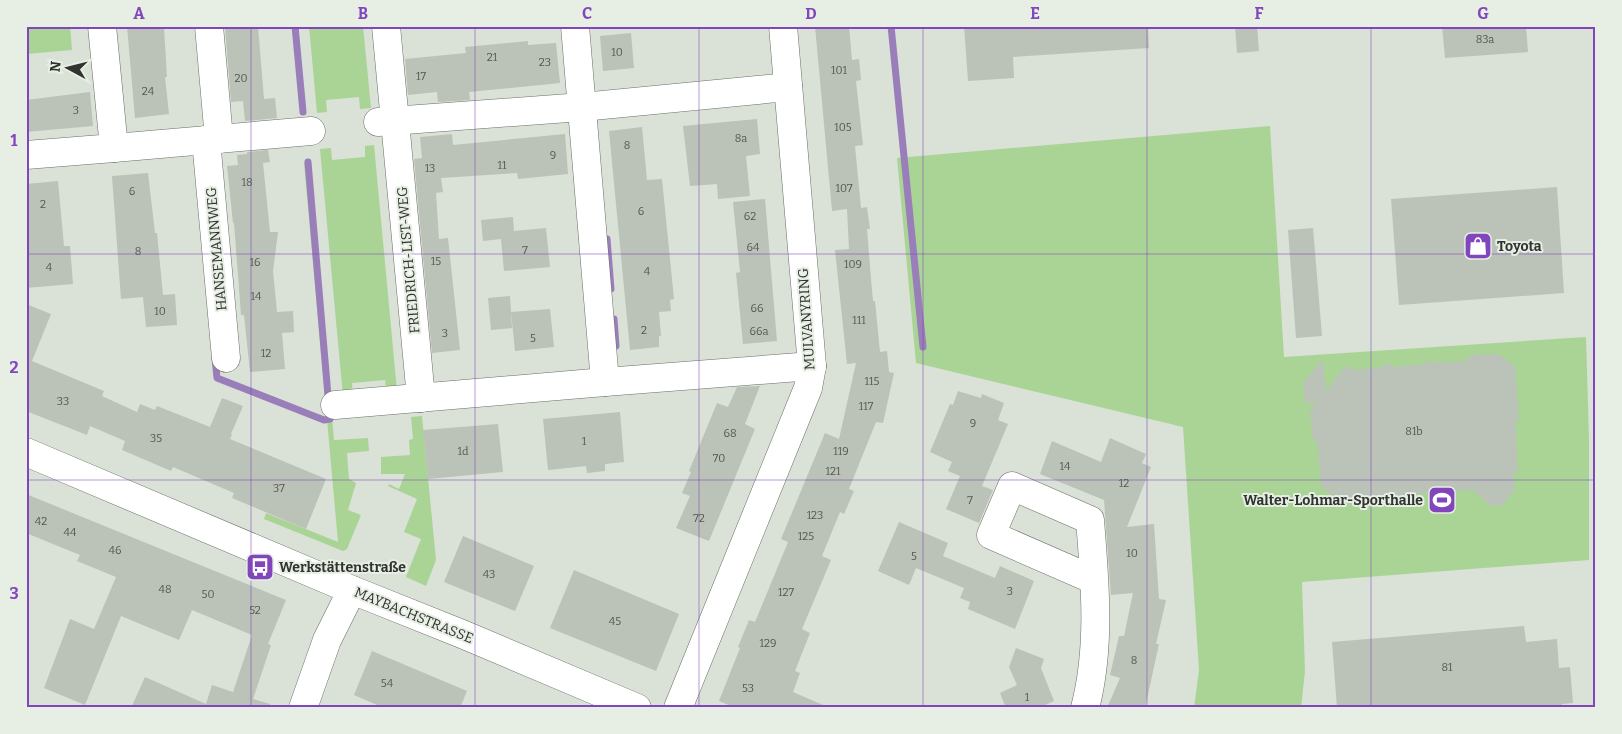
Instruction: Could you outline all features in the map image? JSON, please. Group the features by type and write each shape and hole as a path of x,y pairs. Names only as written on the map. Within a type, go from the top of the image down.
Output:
{"street":[{"path":"102,26 114,148"},
{"name":"HANSEMANNWEG","path":"209,26 212,139 226,358"},
{"name":"FRIEDRICH-LIST-WEG","path":"386,26 386,122 421,398"},
{"path":"574,26 605,382"},
{"name":"MULVANYRING","path":"678,708 808,388 812,366 783,26"},
{"path":"386,122 582,107 788,87"},
{"path":"26,155 311,131"},
{"path":"335,405 812,366"},
{"name":"MAYBACHSTRASSE","path":"26,452 637,708"},
{"path":"1085,708 1090,691 1095,656 1094,580"},
{"path":"302,708 327,640 352,590"}],"green space":[{"path":"26,26 70,26 72,50 26,54"},
{"path":"309,26 363,26 371,108 360,109 359,97 326,100 327,112 317,113"},
{"path":"1270,126 1284,357 1586,337 1589,439 1589,560 1302,582 1305,671 1301,708 1194,708 1199,670 1183,427 916,363 897,158"},
{"path":"374,145 397,391 386,392 385,380 352,383 353,395 343,396 320,149 331,148 332,160 365,157 365,146"},
{"path":"310,162 334,440 368,438 369,451 347,453 349,479 356,483 348,510 361,515 347,549 343,551 264,519 266,513 338,542 304,163"},
{"path":"422,416 436,560 426,586 406,577 421,539 404,532 417,499 388,486 389,484 399,489 405,474 381,474 381,457 410,455 409,440 413,439 411,417"}],"building":[{"path":"127,26 161,26 161,28 164,28 167,77 165,77 169,114 135,118"},
{"path":"225,26 258,26 264,99 275,98 277,118 245,121 243,101 231,102"},
{"path":"815,26 849,26 852,60 859,59 861,80 856,81 863,145 855,146 861,208 867,207 870,229 867,229 871,279 880,352 887,351 889,372 894,373 883,423 876,422 849,489 854,491 844,514 840,512 822,556 831,560 802,629 810,633 795,671 800,673 793,692 830,708 736,708 719,701 749,620 755,622 788,542 781,539 825,433 839,439 856,363 847,364 835,250 849,249 847,209 832,211"},
{"path":"964,26 1148,26 1149,48 1013,57 1014,78 968,81"},
{"path":"1235,26 1257,26 1259,51 1237,53"},
{"path":"1442,26 1526,26 1528,52 1445,58"},
{"path":"631,33 634,68 603,71 600,36"},
{"path":"528,41 528,45 556,43 560,83 469,92 470,100 438,102 437,92 408,95 405,59 466,53 465,47"},
{"path":"90,92 93,126 26,132 26,100"},
{"path":"757,119 760,154 746,156 750,196 718,199 717,184 690,186 683,126"},
{"path":"642,127 647,180 662,179 674,299 670,300 671,311 659,312 661,336 659,336 659,347 630,350 609,131"},
{"path":"452,134 453,145 565,134 568,174 518,179 517,173 441,178 443,192 436,193 439,239 448,238 460,350 432,353 414,159 422,158 420,137"},
{"path":"268,150 270,162 263,163 270,232 278,232 273,271 277,312 293,311 294,332 282,333 285,369 250,372 244,315 241,315 234,223 227,166 238,165 237,155"},
{"path":"148,173 155,233 157,233 163,295 175,294 177,325 146,327 143,297 121,299 112,176"},
{"path":"58,181 64,246 70,246 73,284 26,288 26,184"},
{"name":"Toyota","path":"1557,187 1564,293 1399,305 1391,199"},
{"path":"765,199 777,341 743,344 736,273 740,272 733,202"},
{"path":"513,217 514,231 546,228 550,267 504,271 501,239 483,241 481,220"},
{"path":"1313,228 1322,336 1296,338 1288,230"},
{"path":"510,296 512,328 491,330 488,298"},
{"path":"26,304 51,314 32,361 104,391 102,396 137,412 140,404 155,410 157,406 210,427 222,398 243,406 230,439 326,479 306,529 232,498 234,493 173,467 171,471 122,450 125,441 90,426 87,435 26,411"},
{"path":"550,309 554,347 515,351 511,312"},
{"path":"1499,354 1515,367 1519,421 1515,421 1518,473 1513,474 1515,489 1503,505 1491,506 1473,490 1442,492 1438,496 1434,493 1404,495 1399,500 1394,496 1364,498 1361,504 1334,505 1334,497 1321,486 1317,441 1313,441 1310,410 1316,403 1305,403 1303,383 1323,359 1326,391 1346,365 1351,370 1383,367 1387,362 1392,367 1425,364 1429,359 1433,363 1466,361 1471,355"},
{"path":"760,386 745,424 755,429 709,541 676,528 690,496 682,493 691,472 689,471 717,403 728,407 737,387"},
{"path":"958,391 981,398 982,394 1004,403 998,420 1008,424 982,486 993,490 979,523 946,509 960,476 948,471 952,462 930,452 950,404 953,405"},
{"path":"620,412 624,462 605,464 605,471 587,473 586,466 548,470 543,419"},
{"path":"498,424 503,472 428,479 423,430"},
{"path":"1110,438 1146,454 1142,463 1151,467 1127,527 1154,524 1159,599 1166,600 1156,644 1159,644 1145,708 1107,708 1120,678 1110,675 1119,636 1124,636 1133,593 1111,595 1104,500 1040,474 1052,441 1101,462"},
{"path":"26,494 286,600 268,644 271,645 253,699 270,704 270,708 131,708 145,677 206,704 212,685 233,692 252,635 192,610 179,640 121,616 85,705 44,688 70,619 94,629 116,577 77,561 80,555 26,533"},
{"path":"899,522 948,543 943,556 995,578 1000,566 1034,581 1015,629 968,609 970,602 960,598 964,588 916,568 909,585 878,571"},
{"path":"463,536 534,566 515,611 444,582"},
{"path":"574,570 679,614 656,671 550,628"},
{"path":"1524,626 1526,642 1557,639 1559,668 1570,667 1573,703 1562,704 1562,708 1337,708 1332,642"},
{"path":"1016,648 1044,659 1041,668 1054,701 1039,708 1006,708 1000,693 1017,685 1009,667"},
{"path":"372,651 467,691 460,708 384,708 354,695"}],"waterway":[{"path":"295,26 303,112"},
{"path":"891,26 923,347"},
{"path":"215,358 217,378 324,420 330,419 308,162"},
{"path":"607,239 611,289"},
{"path":"614,319 616,346"}],"place":[{"name":"Toyota","path":"1478,246"},
{"name":"Walter-Lohmar-Sporthalle","path":"1442,500"},
{"name":"Werkstättenstraße","path":"260,567"}]}
